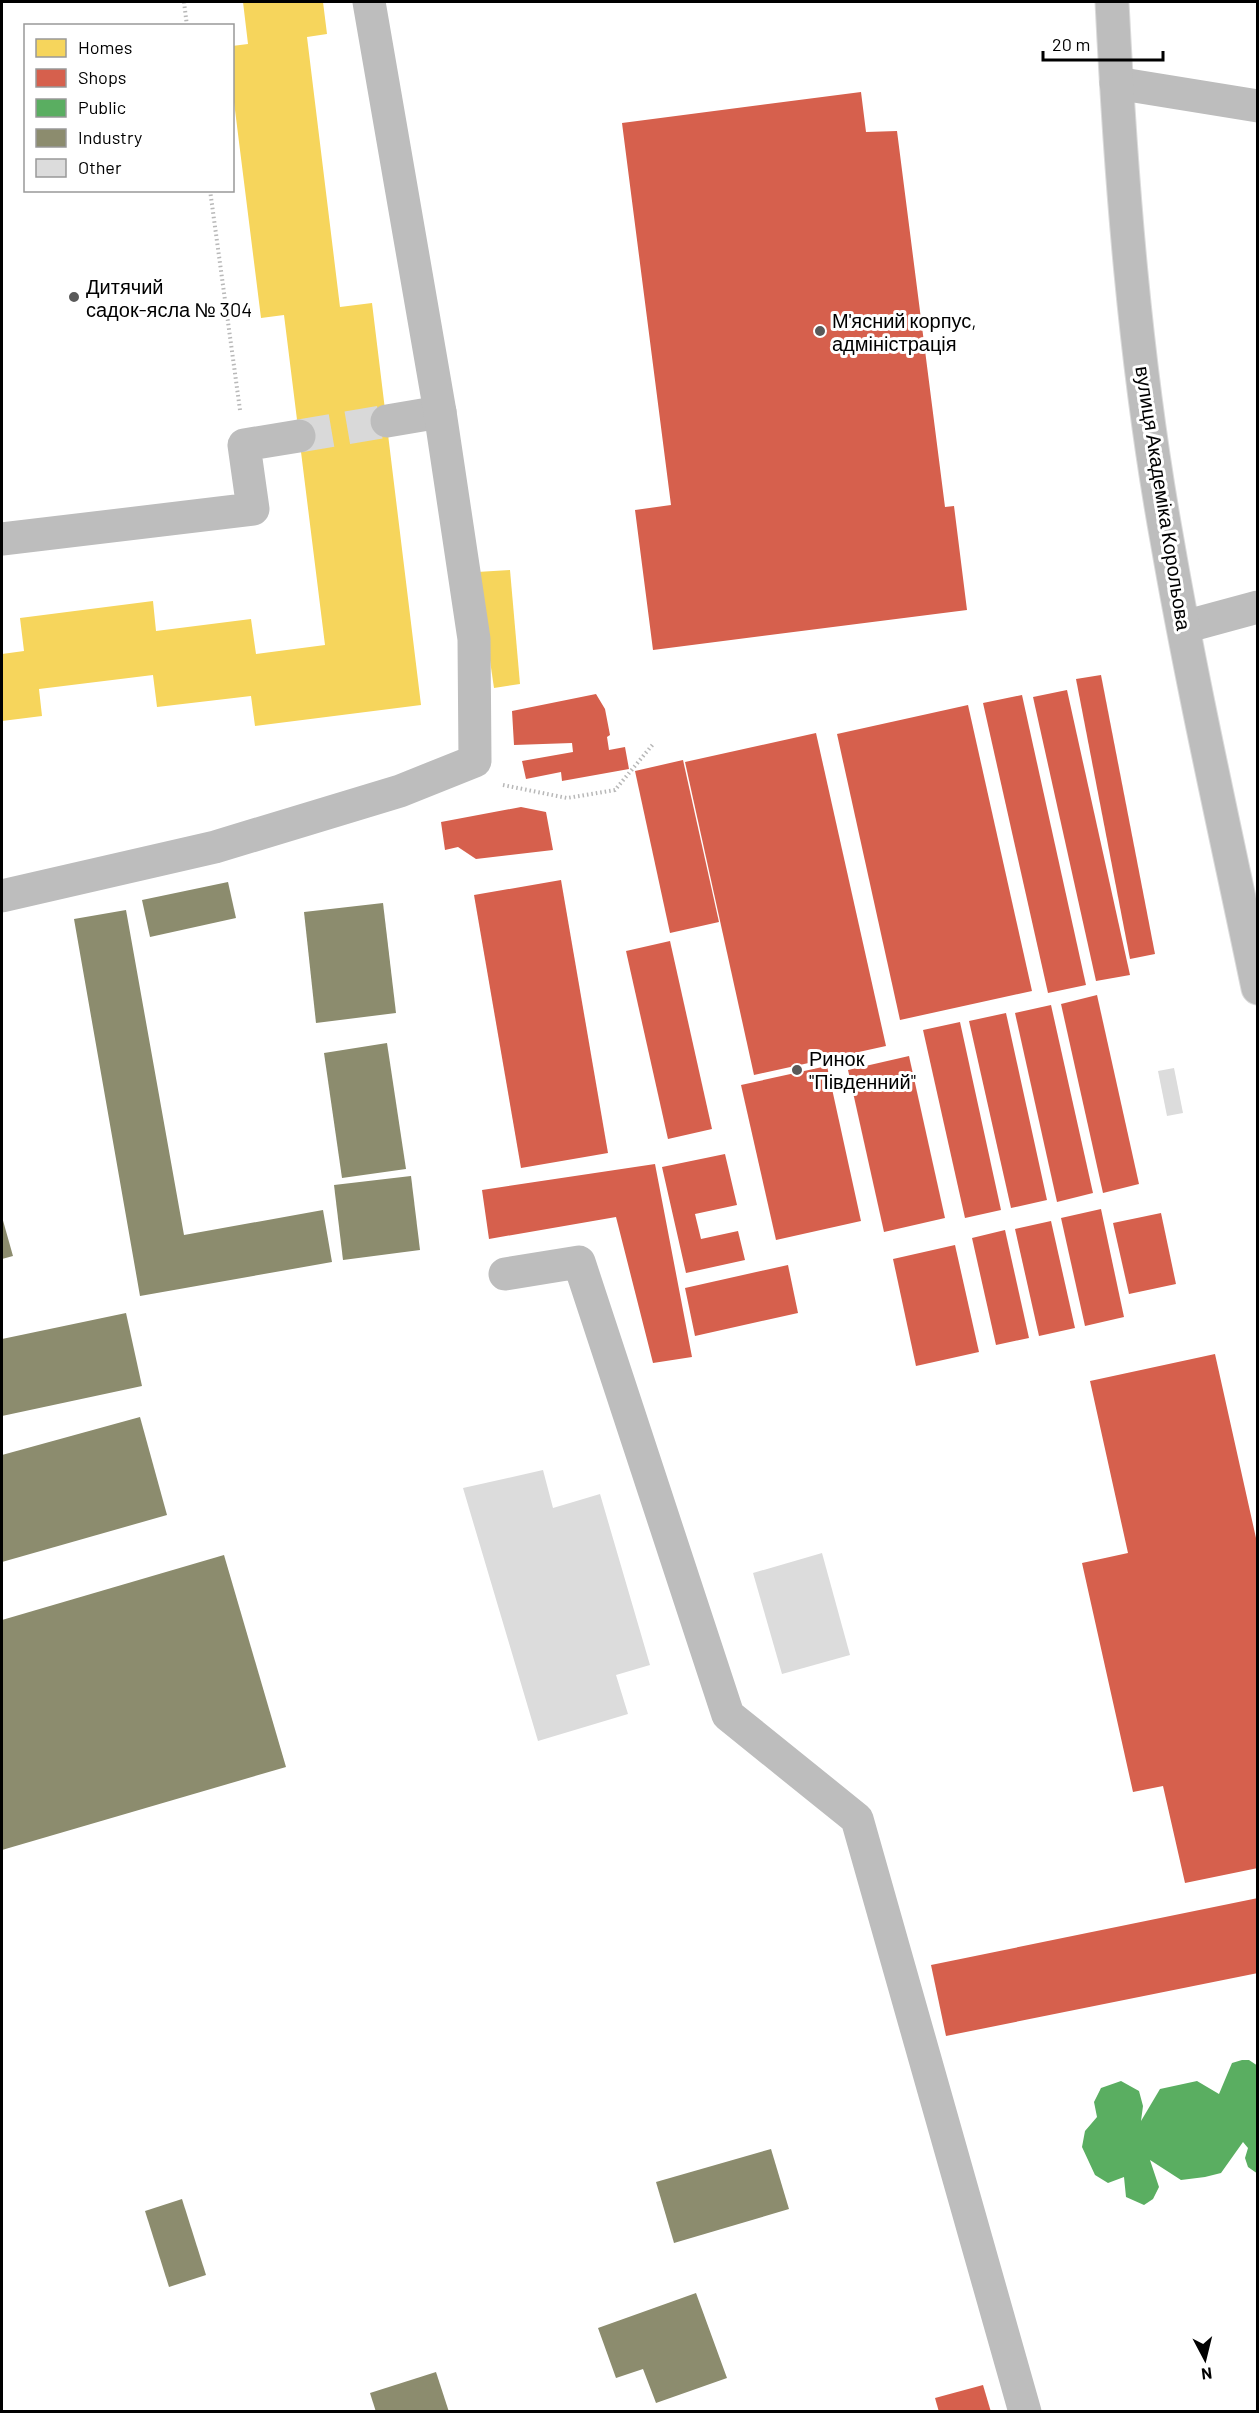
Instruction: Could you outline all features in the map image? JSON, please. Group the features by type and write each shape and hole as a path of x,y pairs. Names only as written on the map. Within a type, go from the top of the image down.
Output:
{"main road":[{"path":"2,896 216,847 400,791 475,761 474,639 440,412 369,2"},
{"name":"вулиця Академіка Корольова","path":"1112,2 1116,83 1137,327 1167,539 1257,988"},
{"path":"1116,83 1257,106"},
{"path":"387,421 440,412"},
{"path":"2,539 253,510 244,445 299,436"},
{"path":"1184,627 1257,607"},
{"path":"505,1274 579,1262 728,1715 857,1819 1025,2412"}],"path":[{"path":"184,2 187,24"},
{"path":"210,192 244,445"},
{"path":"475,761 506,787 567,798 615,790 654,743"}],"building: Homes":[{"path":"243,2 323,2 327,34 307,37 340,307 372,303 421,705 255,726 251,696 157,707 153,675 39,689 42,716 2,721 2,654 24,651 20,618 153,601 156,631 251,619 256,654 325,645 284,315 261,318 234,102 234,46 248,44"},
{"path":"510,570 520,684 494,688 477,572"}],"building: Shops":[{"path":"861,92 866,132 897,131 945,507 954,506 967,610 653,650 635,510 671,505 622,123"},
{"path":"1101,675 1155,954 1130,959 1076,679"},
{"path":"1067,690 1130,975 1096,981 1033,697"},
{"path":"596,694 605,709 610,735 607,737 609,750 625,747 629,769 562,781 561,772 526,779 522,761 573,752 572,743 514,745 512,711"},
{"path":"1022,695 1086,985 1048,993 983,703"},
{"path":"968,705 1032,991 900,1020 837,734"},
{"path":"816,733 886,1046 754,1075 685,762"},
{"path":"683,760 719,922 670,933 635,771"},
{"path":"521,807 546,812 553,850 476,859 458,847 445,850 441,822"},
{"path":"561,880 608,1153 521,1168 474,895"},
{"path":"670,941 712,1129 668,1139 626,951"},
{"path":"1097,995 1139,1184 1103,1193 1061,1004"},
{"path":"1051,1005 1093,1193 1057,1202 1015,1013"},
{"path":"1006,1013 1047,1200 1011,1208 969,1021"},
{"path":"960,1022 1001,1210 965,1218 923,1030"},
{"path":"909,1056 945,1218 884,1232 848,1070"},
{"path":"827,1066 861,1221 776,1240 741,1085"},
{"path":"725,1154 737,1205 695,1214 701,1239 738,1231 745,1260 686,1273 662,1167"},
{"path":"655,1164 692,1357 653,1363 616,1217 489,1239 482,1190"},
{"path":"1101,1209 1124,1317 1085,1326 1061,1218"},
{"path":"1161,1213 1176,1284 1129,1294 1113,1223"},
{"path":"1051,1221 1075,1328 1039,1336 1015,1229"},
{"path":"1005,1230 1029,1338 996,1345 972,1238"},
{"path":"955,1245 979,1352 916,1366 893,1259"},
{"path":"788,1265 798,1313 695,1336 685,1288"},
{"path":"1215,1354 1258,1547 1258,1868 1185,1883 1163,1786 1133,1792 1082,1563 1128,1553 1090,1381"},
{"path":"1258,1898 1258,1973 946,2036 931,1965"},
{"path":"983,2385 991,2412 939,2412 935,2398"}],"building: Public":[{"path":"1249,2060 1258,2066 1258,2174 1248,2167 1245,2158 1248,2148 1243,2142 1221,2173 1205,2177 1181,2180 1150,2160 1159,2187 1153,2199 1144,2205 1126,2197 1124,2177 1108,2183 1095,2175 1082,2147 1085,2131 1097,2117 1094,2102 1101,2088 1121,2081 1139,2091 1143,2106 1141,2121 1160,2089 1197,2081 1219,2094 1232,2063"}],"building: Industry":[{"path":"228,882 236,918 150,937 142,900"},
{"path":"383,903 396,1013 316,1023 304,912"},
{"path":"126,910 184,1235 323,1210 332,1262 140,1296 74,919"},
{"path":"387,1043 406,1169 342,1178 324,1053"},
{"path":"411,1176 420,1250 343,1260 334,1185"},
{"path":"2,1217 13,1256 2,1259"},
{"path":"126,1313 142,1386 2,1416 2,1339"},
{"path":"140,1417 167,1515 2,1562 2,1455"},
{"path":"224,1555 286,1767 2,1850 2,1620"},
{"path":"771,2149 789,2209 674,2243 656,2182"},
{"path":"182,2199 206,2275 169,2287 145,2211"},
{"path":"696,2293 727,2378 656,2403 643,2369 616,2378 598,2328"},
{"path":"436,2372 449,2412 376,2412 370,2393"}],"building: Other":[{"path":"1174,1068 1183,1113 1167,1116 1158,1071"},
{"path":"543,1470 553,1508 600,1494 650,1665 616,1675 628,1714 538,1741 463,1488"},
{"path":"822,1553 850,1655 782,1674 753,1573"}],"tunnel":[{"path":"299,436 387,421"}],"place":[{"name":"Дитячий садок-ясла № 304","path":"74,297"},
{"name":"М'ясний корпус, адміністрація","path":"820,331"},
{"name":"Ринок \"Південний\"","path":"797,1070"}]}
